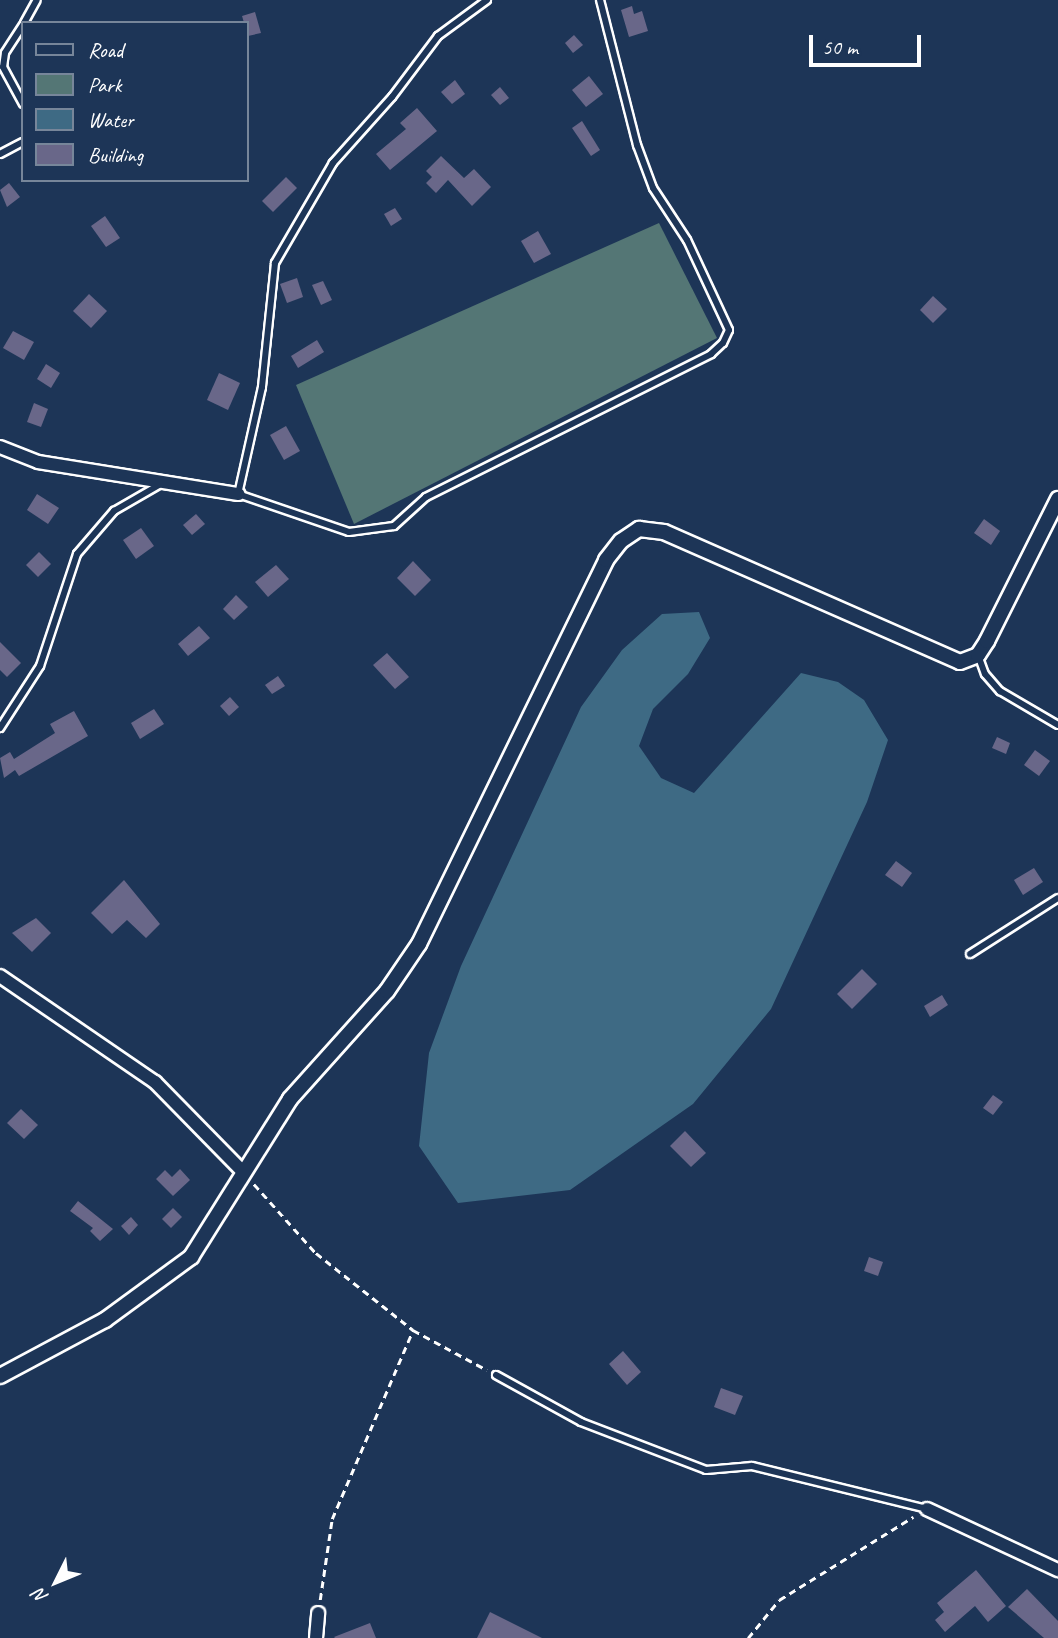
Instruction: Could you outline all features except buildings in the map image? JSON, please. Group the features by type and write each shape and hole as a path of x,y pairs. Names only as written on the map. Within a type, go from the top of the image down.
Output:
{"street":[{"path":"0,447 6,455 159,485 238,494"},
{"path":"0,1376 105,1320 169,1277 191,1257 290,1099 387,991 419,944 606,560 621,541 639,529 664,532 960,662 978,655 1058,499"},
{"path":"0,976 155,1082 244,1173"},
{"path":"927,1509 1058,1570"},
{"path":"316,1638 318,1613"}],"lane":[{"path":"25,21 37,0"},
{"path":"487,0 438,36 392,97 333,163 275,263 262,387 238,494 349,531 394,526 426,497 711,355 723,343 729,330 687,240 653,188 637,145 600,0"},
{"path":"21,27 5,53 3,66 21,100"},
{"path":"0,154 21,143"},
{"path":"0,728 40,666 77,554 114,511 159,485"},
{"path":"978,655 985,674 1000,691 1058,725"},
{"path":"970,954 1058,898"},
{"path":"496,1375 581,1422 706,1470 752,1466 927,1509"}],"path":[{"path":"244,1173 316,1253 413,1329 496,1375"},
{"path":"318,1613 332,1519 413,1329"},
{"path":"748,1638 779,1600 807,1579 927,1509"}],"green space":[{"path":"659,223 717,338 354,524 296,385"}],"water":[{"path":"699,612 710,638 688,674 653,709 639,746 661,778 694,793 801,673 838,682 864,700 888,740 867,802 771,1009 693,1104 570,1190 458,1203 419,1146 429,1053 461,966 581,707 622,650 662,614"}]}
